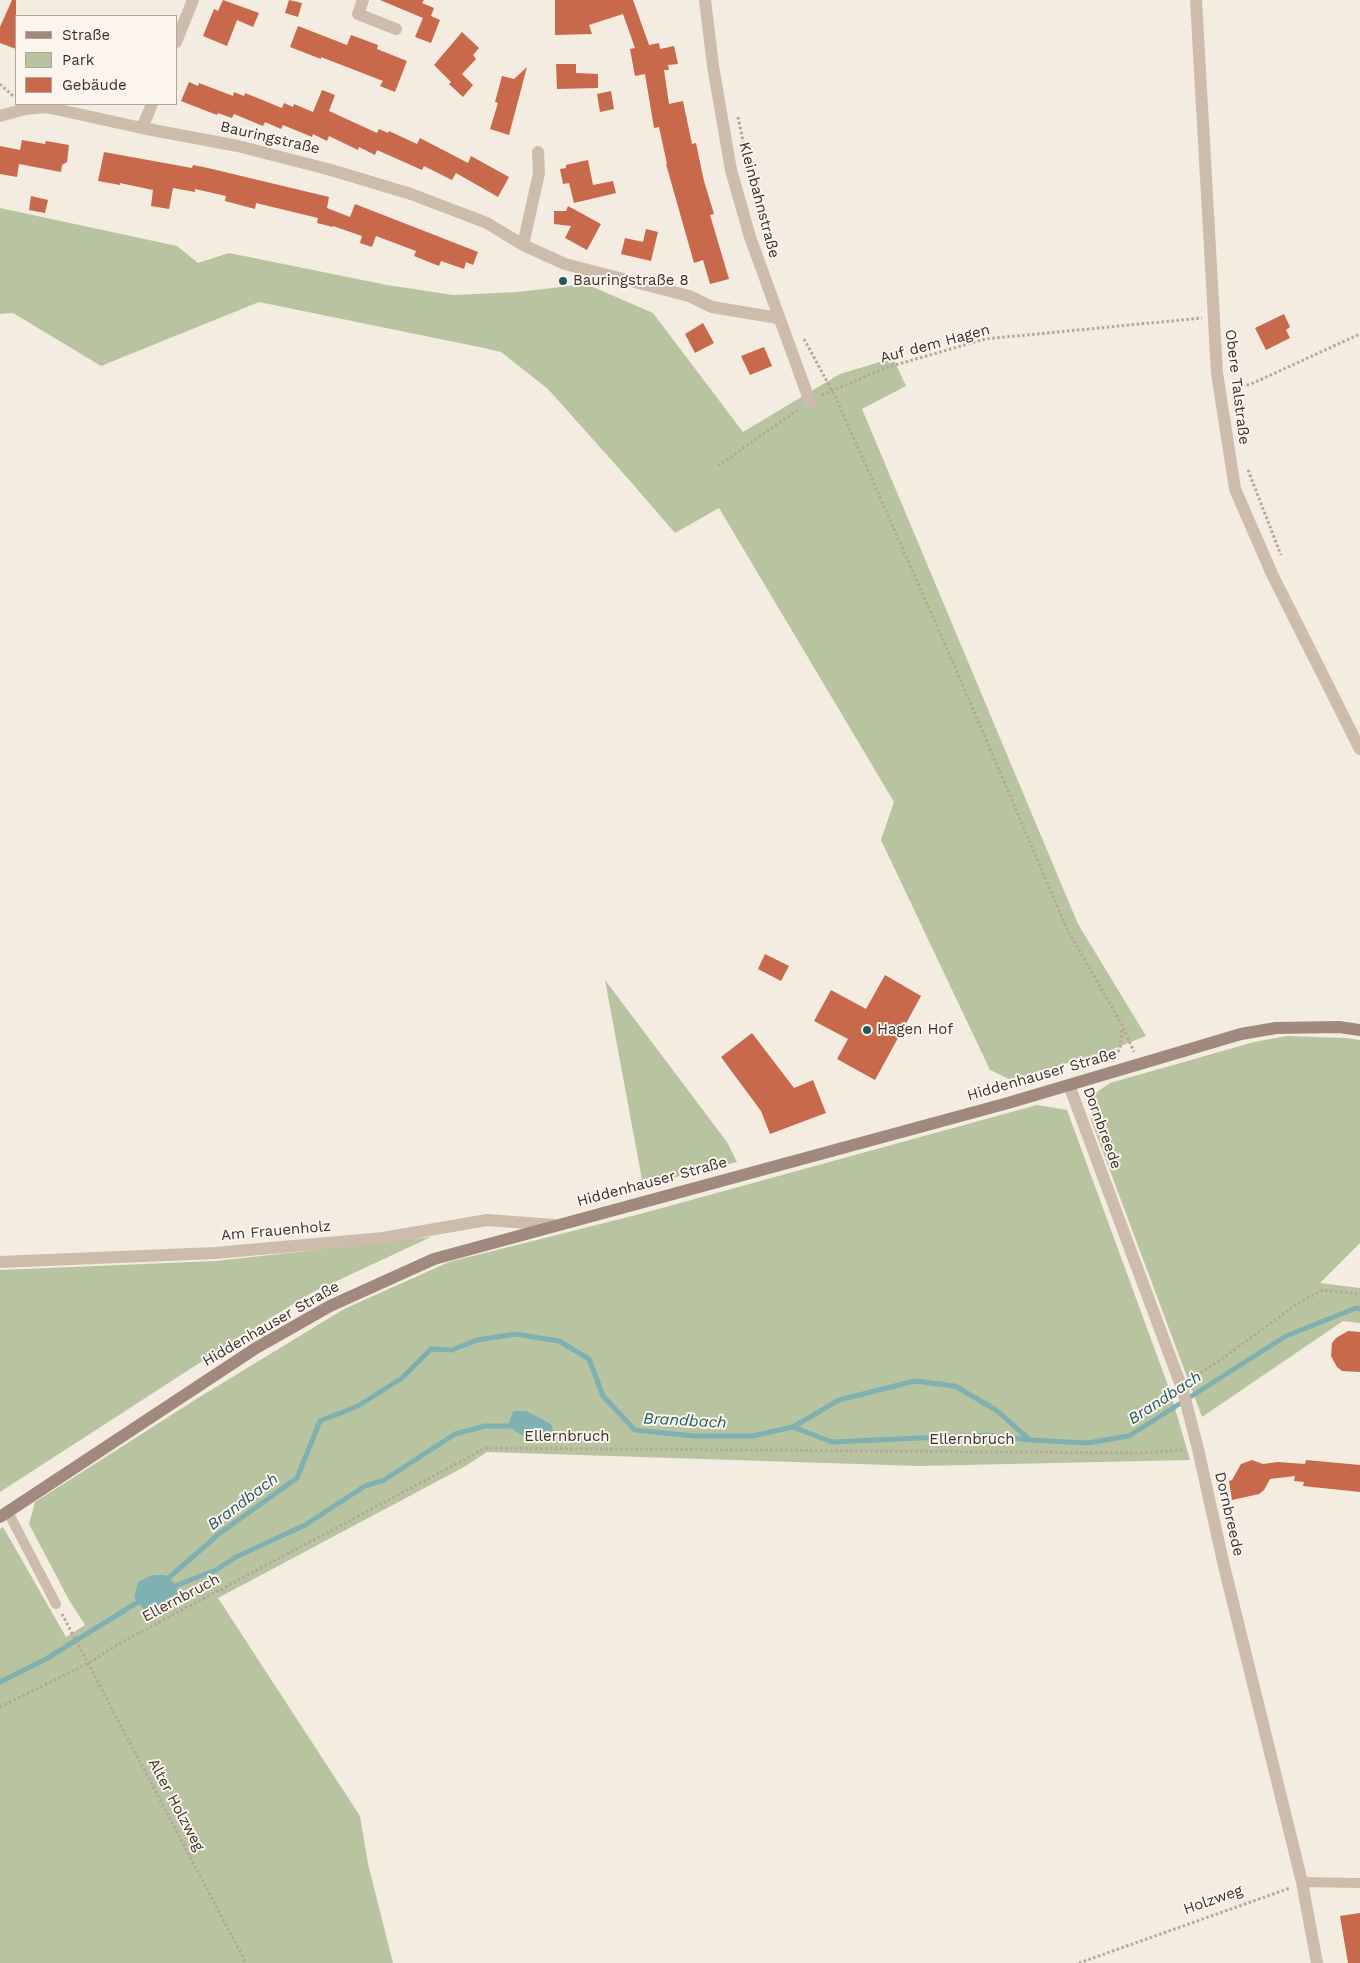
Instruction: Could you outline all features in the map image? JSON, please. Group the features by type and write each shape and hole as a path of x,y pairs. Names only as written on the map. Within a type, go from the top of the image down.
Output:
{"main road":[{"name":"Hiddenhauser Straße","path":"4,1514 256,1348 330,1306 434,1259 554,1225 782,1166 1241,1034 1276,1028 1339,1027 1360,1030"}],"street":[{"path":"178,37 193,0"},
{"path":"363,0 358,14 396,30"},
{"name":"Kleinbahnstraße","path":"705,0 713,66 731,170 750,237 810,402"},
{"name":"Obere Talstraße","path":"1196,0 1213,316 1219,391 1235,489 1272,574 1360,749"},
{"path":"142,128 152,105"},
{"name":"Bauringstraße","path":"0,116 24,109 46,107 247,148 331,170 411,194 487,223 523,245 565,264 689,296 712,307 778,318"},
{"path":"523,245 539,173 538,152"},
{"name":"Dornbreede","path":"1069,1085 1181,1385 1302,1882 1318,1963"},
{"name":"Am Frauenholz","path":"0,1262 214,1252 383,1238 487,1220 554,1225"}],"lane":[{"path":"4,1514 56,1604"},
{"path":"1302,1882 1360,1883"}],"path":[{"path":"0,84 15,98"},
{"path":"736,108 754,195"},
{"name":"Auf dem Hagen","path":"718,466 810,402 832,390 885,368 984,338 1168,322 1213,316"},
{"path":"801,332 832,390 954,665 1067,929 1122,1025 1139,1064"},
{"path":"1219,391 1251,384 1360,334"},
{"path":"1232,379 1233,397"},
{"path":"1246,464 1283,559"},
{"path":"1181,1385 1298,1303 1323,1290 1360,1294"},
{"name":"Ellernbruch","path":"0,1708 89,1663 120,1643 486,1448 1139,1453 1198,1449"},
{"name":"Alter Holzweg","path":"69,1628 246,1963"},
{"name":"Holzweg","path":"1079,1963 1282,1891 1302,1882"}],"green space":[{"path":"0,208 177,246 198,263 229,253 387,285 453,295 518,292 586,284 653,313 743,432 840,374 893,358 906,386 862,409 1078,924 1146,1036 1108,1051 1011,1080 990,1070 881,840 894,802 719,508 675,533 548,389 501,352 484,348 259,302 101,366 13,313 0,314"},
{"path":"605,980 727,1142 737,1162 643,1185"},
{"path":"1287,1036 1360,1040 1360,1243 1320,1283 1360,1288 1360,1323 1343,1321 1202,1417 1091,1120 1094,1094 1110,1083 1254,1042"},
{"path":"1037,1105 1067,1110 1170,1391 1190,1460 919,1466 487,1452 464,1467 218,1598 360,1816 368,1864 393,1963 0,1963 0,1529 3,1527 66,1637 85,1625 69,1600 29,1524 35,1502 198,1398 344,1309 449,1262 640,1214"},
{"path":"431,1237 313,1292 235,1340 0,1492 0,1270 216,1261"}],"water":[{"path":"513,1411 526,1411 551,1424 554,1433 521,1435 508,1426"},
{"path":"152,1575 165,1575 174,1583 178,1592 167,1605 148,1614 134,1598 138,1582"}],"building":[{"path":"12,0 16,0 15,49 0,43 0,27"},
{"path":"223,0 259,13 253,27 237,20 227,46 203,36 214,9 218,11"},
{"path":"289,0 302,3 298,17 285,13"},
{"path":"380,0 424,0 422,3 434,8 431,16 440,20 431,43 415,37 423,18"},
{"path":"555,0 633,0 649,45 659,43 660,49 674,46 678,64 668,65 669,70 664,70 669,104 683,101 692,144 696,143 704,181 714,214 710,215 729,279 710,284 703,260 694,263 666,164 659,127 654,128 645,74 635,76 630,49 635,48 623,14 589,25 592,34 555,35"},
{"path":"298,26 347,45 351,35 378,45 377,49 407,61 395,92 380,86 383,81 290,47"},
{"path":"462,32 479,48 473,55 476,59 462,74 473,85 463,97 449,84 451,82 434,65"},
{"path":"556,64 576,64 576,73 598,74 598,88 557,89"},
{"path":"527,67 509,135 490,129 498,103 495,102 502,76 514,79"},
{"path":"189,82 198,86 199,83 233,96 234,92 244,96 245,93 282,108 284,103 293,107 294,104 313,112 322,90 335,95 329,111 377,133 379,129 388,133 389,131 417,144 420,138 468,163 471,156 509,177 498,197 456,173 452,180 424,166 422,170 377,150 375,155 359,147 358,150 329,136 327,141 313,134 312,137 283,125 281,129 265,122 263,126 234,114 232,118 218,113 217,115 181,101"},
{"path":"611,91 614,109 600,112 597,94"},
{"path":"22,140 45,144 46,141 69,145 67,162 62,165 61,172 19,164 17,177 0,174 0,146 20,150"},
{"path":"104,152 192,168 193,165 208,168 329,197 327,208 350,217 355,204 478,252 473,265 466,262 464,269 441,261 439,266 414,256 416,251 376,236 372,247 360,243 362,236 333,226 317,223 318,218 256,203 255,209 225,201 226,196 195,189 195,192 173,188 169,209 151,206 153,190 120,183 120,185 98,181"},
{"path":"588,160 593,185 613,181 616,193 574,203 569,183 563,184 560,169 566,168 566,165"},
{"path":"31,196 48,200 45,213 29,210"},
{"path":"568,206 601,224 587,250 565,238 571,226 554,224 554,211 566,211"},
{"path":"646,229 658,232 651,261 621,254 625,238 643,242"},
{"path":"1284,314 1290,327 1286,330 1290,338 1266,350 1255,328"},
{"path":"703,323 714,343 695,353 685,334"},
{"path":"764,347 772,366 750,375 741,356"},
{"path":"765,954 789,966 781,981 758,969"},
{"name":"Hagen Hof","path":"885,975 921,996 875,1080 837,1059 848,1039 814,1021 831,990 866,1009"},
{"path":"752,1033 794,1088 813,1080 826,1113 770,1134 761,1111 721,1057"},
{"path":"1348,1331 1360,1332 1360,1372 1342,1371 1337,1367 1331,1356 1332,1343 1336,1338"},
{"path":"1252,1460 1263,1464 1278,1462 1305,1464 1306,1460 1360,1465 1360,1492 1303,1486 1304,1482 1294,1481 1295,1476 1270,1479 1264,1490 1259,1494 1232,1500 1229,1481 1232,1480 1241,1464"},
{"path":"1360,1913 1360,1963 1348,1963 1340,1916"}],"waterway":[{"name":"Brandbach","path":"165,1581 220,1533 297,1478 320,1421 358,1406 402,1378 431,1349 452,1350 477,1340 515,1334 559,1341 589,1359 603,1396 635,1430 694,1436 752,1436 793,1427 839,1400 915,1381 955,1386 996,1410 1030,1440 1088,1443 1129,1436 1286,1336 1356,1308 1360,1309"},
{"path":"170,1588 216,1570 236,1557 305,1525 365,1486 384,1480 455,1434 485,1426 508,1426"},
{"path":"793,1427 832,1442 987,1435 1029,1440"},
{"name":"Brandbach","path":"0,1682 46,1659 143,1599"}],"place":[{"name":"Bauringstraße 8","path":"563,281"},
{"name":"Hagen Hof","path":"867,1030"}]}
